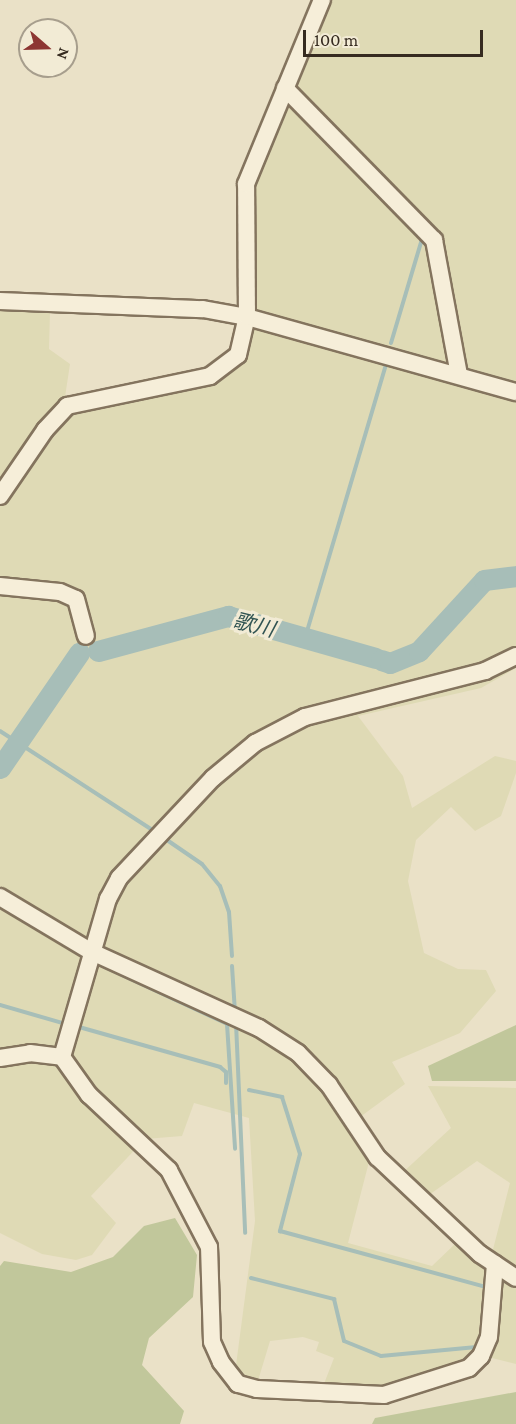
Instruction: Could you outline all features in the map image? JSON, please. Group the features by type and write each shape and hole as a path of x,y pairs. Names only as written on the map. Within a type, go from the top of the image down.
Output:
{"street":[{"path":"0,496 45,430 67,406 188,381 221,370 238,355 248,317 246,184 322,0"},
{"path":"285,88 434,240 459,375"},
{"path":"0,301 203,309 248,317 516,392"},
{"path":"0,586 60,592 76,599 86,636"},
{"path":"62,1057 108,899 119,878 166,824 255,743 305,717 485,671 516,656"},
{"path":"0,897 92,952 272,1035 318,1071 377,1157 464,1240 516,1278"},
{"path":"0,1058 30,1053 62,1057 89,1095 162,1163 174,1180 209,1247 212,1342 220,1362 238,1384 257,1389 384,1395 469,1368 481,1356 489,1337 495,1264"}],"shaded area":[{"path":"332,0 516,0 516,668 481,688 358,716 403,776 412,808 495,756 516,761 516,773 501,816 475,831 451,807 416,840 408,881 424,953 458,969 486,970 496,991 460,1033 392,1062 405,1084 360,1117 370,1158 348,1243 432,1266 455,1244 488,1269 510,1183 477,1161 426,1197 401,1174 451,1128 428,1086 516,1088 516,1364 476,1354 466,1366 383,1391 322,1389 334,1358 316,1351 319,1342 303,1337 270,1341 257,1384 235,1373 255,1221 249,1118 194,1103 182,1136 145,1139 91,1196 116,1223 92,1255 76,1260 42,1254 0,1233 0,309 50,311 49,349 70,364 65,397 74,409 221,378 242,354 257,178"}],"green space":[{"path":"516,1025 516,1081 432,1081 428,1066"},
{"path":"175,1218 197,1255 193,1297 149,1338 142,1365 184,1411 180,1424 0,1424 0,1266 4,1261 71,1272 113,1257 144,1226"},
{"path":"516,1392 516,1424 372,1424 375,1418"}],"waterway":[{"path":"391,343 422,239 397,214"},
{"path":"305,638 386,364"},
{"name":"歌川","path":"381,660 390,663 419,651 484,580 516,576"},
{"name":"歌川","path":"98,651 228,616 375,658"},
{"name":"歌川","path":"0,768 79,653"},
{"path":"0,731 154,831"},
{"path":"164,838 202,864 220,886 229,912 232,956"},
{"path":"232,966 235,1013"},
{"path":"105,967 227,1024 235,1149"},
{"path":"0,1005 66,1024"},
{"path":"236,1023 245,1233"},
{"path":"79,1027 220,1067 226,1072 226,1083"},
{"path":"249,1090 282,1097 300,1154 280,1231 483,1286"},
{"path":"251,1278 334,1299 344,1341 381,1356 477,1347"}]}
